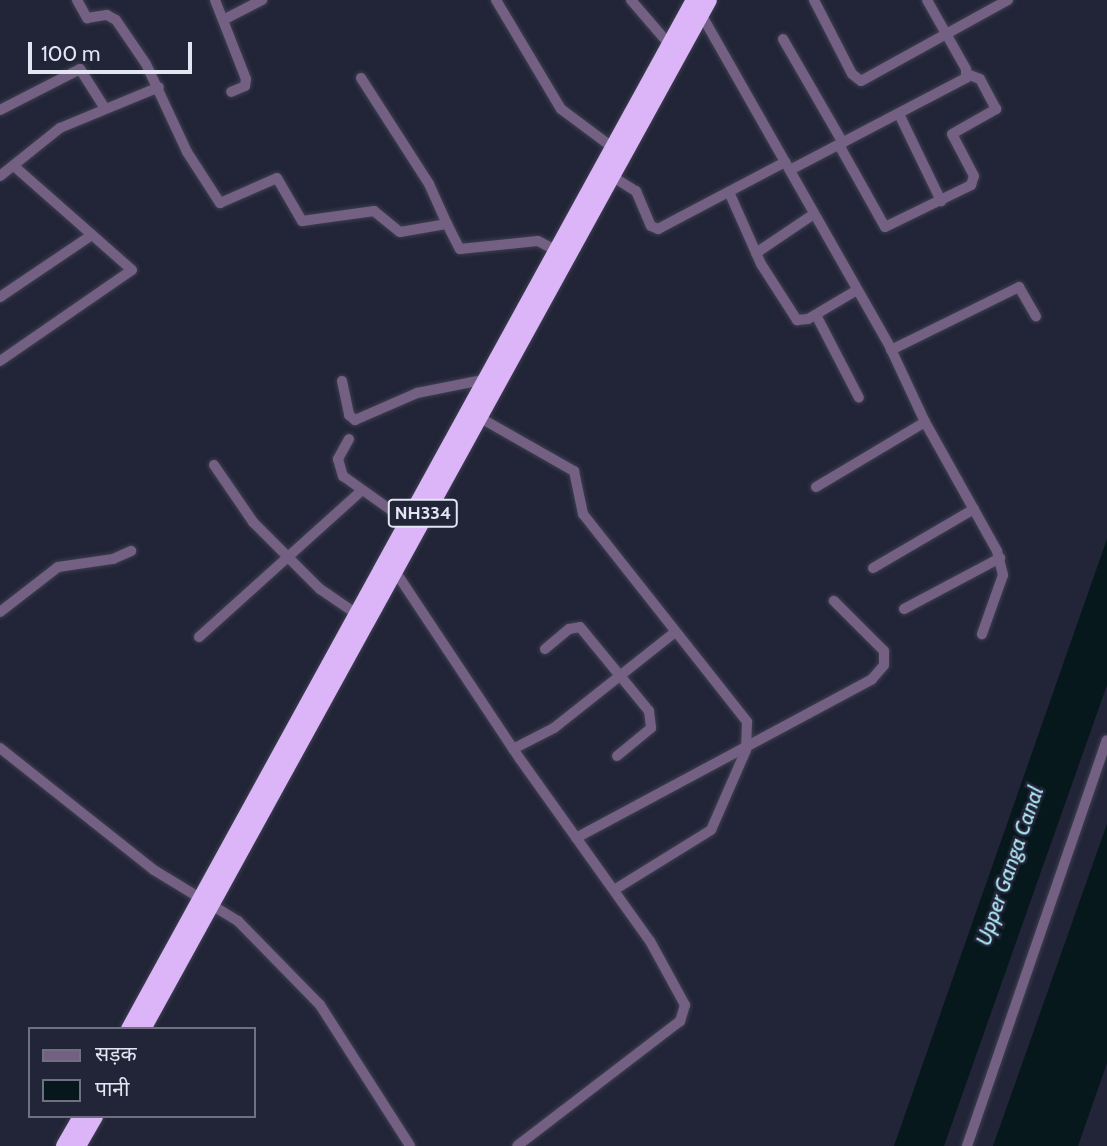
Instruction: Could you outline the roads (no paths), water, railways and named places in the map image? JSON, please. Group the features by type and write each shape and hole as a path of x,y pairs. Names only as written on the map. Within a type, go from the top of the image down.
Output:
{"highway":[{"name":"NH334","path":"144,1027 405,520 669,44 701,5"},
{"name":"NH334","path":"130,1027 207,902 610,175 701,5"},
{"path":"64,1146 80,1118"},
{"path":"78,1146 94,1118"}],"street":[{"path":"77,0 87,18 110,15 116,20 159,87 187,152 220,203 277,178 302,220 374,211 404,233 447,224"},
{"path":"215,0 225,19 247,84 231,92"},
{"path":"225,19 262,0"},
{"path":"496,0 561,110 612,147"},
{"path":"631,0 669,44"},
{"path":"814,0 852,74 860,81 948,36 1008,0"},
{"path":"783,39 885,227 941,201 975,180 953,132 996,109 980,79 967,74 927,0"},
{"path":"701,5 814,215 891,350 925,422 1000,558 1003,575 982,634"},
{"path":"0,110 80,69 104,107"},
{"path":"610,175 636,191 654,229 729,192 841,144 958,85 967,74"},
{"path":"361,78 429,184 460,249 538,241 554,249"},
{"path":"0,176 60,128 104,107 159,87"},
{"path":"899,114 941,201"},
{"path":"0,361 132,272 132,268 14,166"},
{"path":"729,192 756,253 793,317 802,321 857,290"},
{"path":"756,253 814,215"},
{"path":"0,297 92,235"},
{"path":"891,350 1019,286 1036,317"},
{"path":"816,315 859,398"},
{"path":"342,380 349,415 355,420 417,393 482,380"},
{"path":"477,416 574,471 583,514 747,722 746,750 711,830 614,890"},
{"path":"816,487 925,422"},
{"path":"349,439 341,450 339,468 361,491 405,520"},
{"path":"215,465 240,507 288,558 355,613"},
{"path":"199,637 361,491"},
{"path":"873,568 974,509"},
{"path":"0,612 58,567 113,559 131,551"},
{"path":"904,609 1000,558"},
{"path":"393,568 513,749 614,890 683,997 685,1014 517,1146"},
{"path":"576,838 859,689 884,664 880,645 834,601"},
{"path":"545,649 569,629 580,627 621,675 653,723 617,756"},
{"path":"513,749 554,728 675,632"},
{"path":"967,1146 1107,740"},
{"path":"0,748 154,870 238,921 320,1005 410,1146"}],"water":[{"name":"Upper Ganga Canal","path":"1107,539 1107,685 944,1146 894,1146"},
{"path":"1107,824 1107,1063 1078,1146 993,1146"}]}
